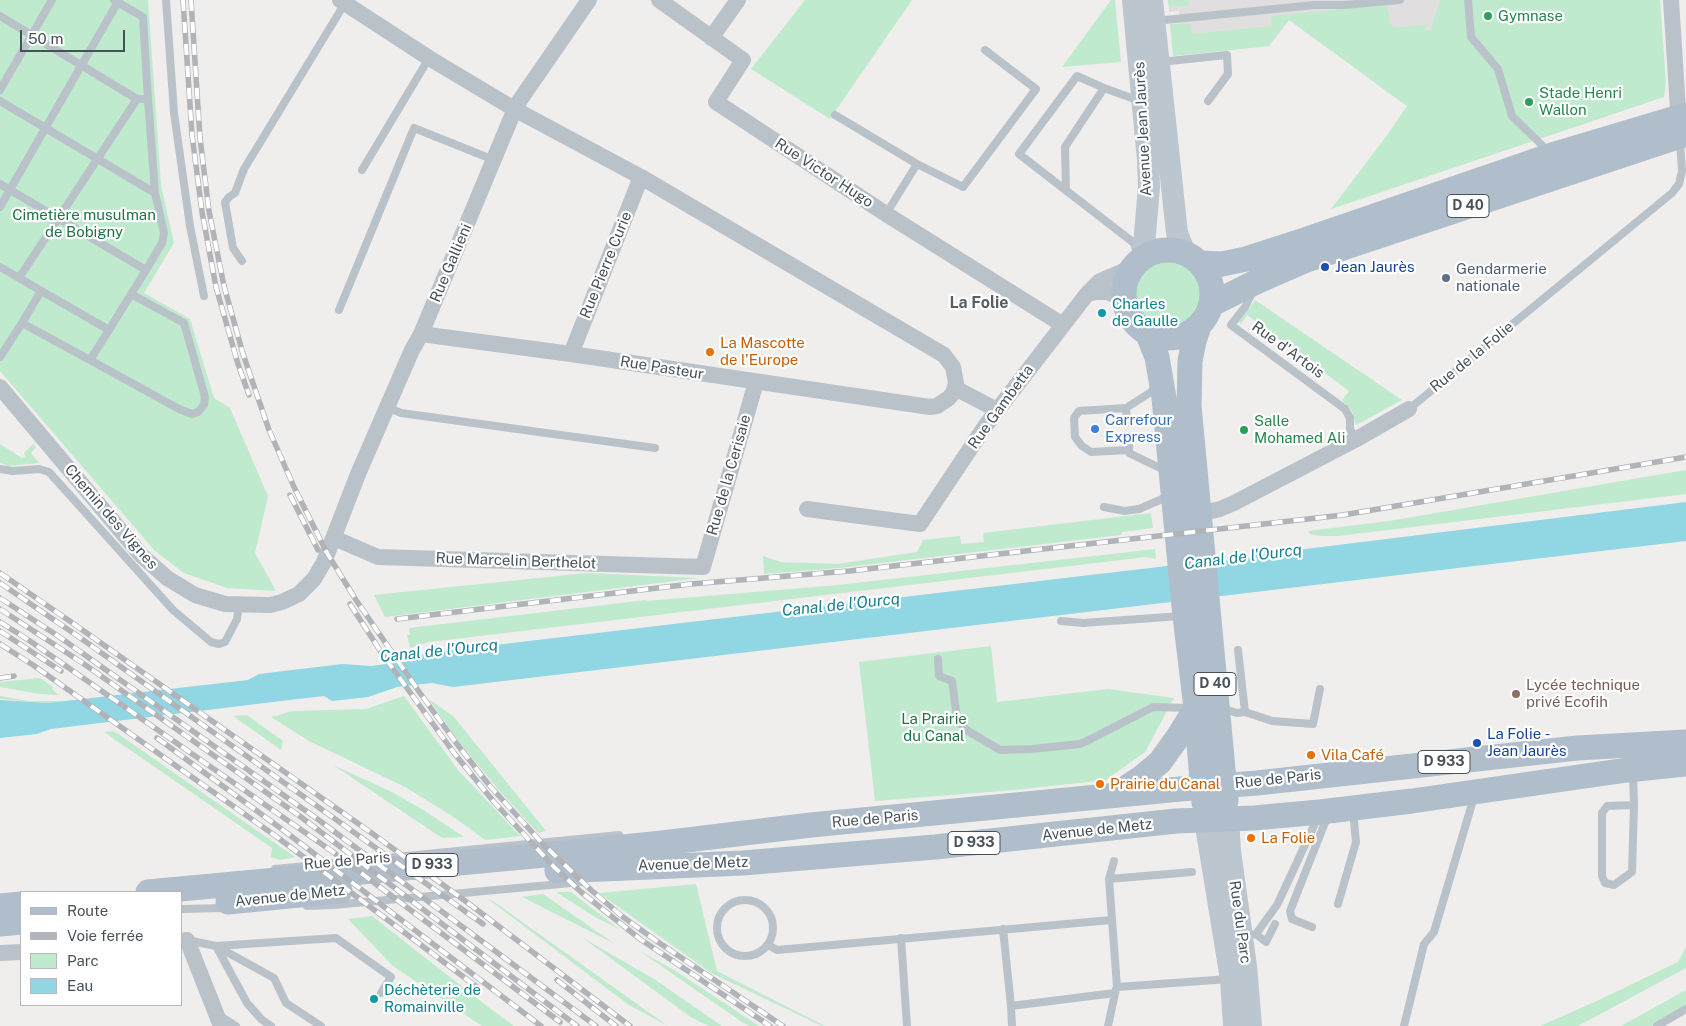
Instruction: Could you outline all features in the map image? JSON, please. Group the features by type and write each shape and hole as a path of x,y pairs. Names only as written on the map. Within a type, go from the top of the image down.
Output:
{"main road":[{"name":"Avenue Jean Jaurès","path":"1133,0 1149,187 1138,262"},
{"name":"Avenue Jean Jaurès","path":"1153,10 1177,233 1193,258"},
{"name":"D 40","path":"1193,258 1228,263 1246,259 1552,155 1683,125"},
{"name":"D 40","path":"1212,304 1258,280 1304,261 1683,125"},
{"path":"1168,249 1193,258 1209,275 1213,297 1209,312 1199,326 1186,335 1170,338 1154,336 1132,319 1125,301 1126,280 1138,262 1150,253 1168,249"},
{"name":"D 40","path":"1192,611 1199,514 1189,406 1189,382 1194,341 1199,326"},
{"name":"D 40","path":"1147,332 1157,357 1161,377 1173,491 1207,708 1217,820"},
{"path":"1115,795 1141,778 1160,762 1178,737 1207,708"},
{"name":"Rue de Paris","path":"182,902 308,886 574,861 662,843 811,825 1577,748 1686,742"},
{"name":"D 933","path":"1217,820 1334,810 1686,764"},
{"name":"Avenue de Metz","path":"574,861 743,862 935,847 1176,821 1217,820"},
{"name":"Rue du Parc","path":"1217,820 1230,851 1249,935 1246,966 1251,1026"},
{"name":"Rue du Parc","path":"1217,820 1234,1026"},
{"path":"0,906 20,904"},
{"path":"0,924 20,922"}],"street":[{"name":"Rue Gallieni","path":"334,538 358,474 412,350 421,334 520,100 589,0"},
{"name":"Rue Victor Hugo","path":"658,0 743,60 716,102 886,214 1063,325"},
{"path":"711,38 738,0"},
{"path":"1671,0 1683,125"},
{"path":"342,1 430,58 516,110 641,177 944,355 953,368 955,388 997,410"},
{"name":"Rue Pierre Curie","path":"571,354 641,177"},
{"path":"1087,294 1100,281 1138,262"},
{"path":"1087,294 1108,292 1125,301"},
{"name":"Rue Gambetta","path":"807,508 920,524 997,410 1087,294"},
{"name":"Rue Pasteur","path":"421,334 930,407 937,406 949,398 955,388"},
{"name":"Rue de la Cerisaie","path":"703,567 756,382"},
{"name":"Chemin des Vignes","path":"0,387 154,568 196,595 224,604 270,605 282,602 299,594 318,574 334,538"},
{"name":"Rue de la Folie","path":"1199,514 1220,509 1234,503 1355,440 1409,409"},
{"name":"Rue Marcelin Berthelot","path":"334,538 378,557 703,567"},
{"path":"184,940 218,1019"},
{"path":"0,953 20,952"}],"lane":[{"path":"0,90 52,0"},
{"path":"166,0 174,113 190,226 204,296"},
{"path":"1153,10 1345,5 1400,0"},
{"path":"1468,0 1471,36 1498,68 1512,116 1552,155"},
{"path":"0,207 117,1 143,17 155,193 164,233 162,243 90,360"},
{"path":"242,261 233,248 225,202 235,193 244,169 342,1"},
{"path":"0,16 137,98 148,99"},
{"path":"835,115 917,164 963,187 1036,89 985,50"},
{"path":"1158,62 1227,55 1228,74 1208,101"},
{"path":"362,170 430,58"},
{"path":"1138,262 1134,243 1019,154 1076,76 1143,102"},
{"path":"1066,190 1065,147 1104,88"},
{"path":"19,278 137,98"},
{"path":"0,101 155,193"},
{"name":"Rue de la Folie","path":"1409,409 1672,193 1679,184 1682,171 1683,125"},
{"path":"339,310 414,128 494,160"},
{"path":"886,214 917,164"},
{"path":"0,184 146,270"},
{"path":"0,267 109,330"},
{"name":"Rue d'Artois","path":"1258,280 1245,307 1231,325 1345,409 1350,418 1350,429 1355,440"},
{"path":"0,358 41,291"},
{"path":"22,323 179,409 192,414 198,412 204,405 205,397 184,323 131,294"},
{"path":"1104,507 1125,511 1132,510 1173,491 1129,453 1129,447 1091,452 1082,446 1075,436 1074,418 1078,411 1126,408 1151,392 1161,377"},
{"path":"387,407 401,412 655,448"},
{"path":"1126,408 1127,423"},
{"path":"0,469 13,471 39,469 49,472 173,610 211,642 219,644 225,642 237,619 240,605"},
{"path":"1061,621 1083,623 1192,611"},
{"path":"1238,650 1245,712"},
{"path":"938,659 939,676 952,681 959,723 968,731 1000,750 1080,744 1152,707 1207,708 1236,713 1245,712 1272,721 1313,724 1320,689"},
{"path":"1632,770 1634,805 1632,872 1614,885 1605,883 1602,876 1602,813 1607,806 1634,805"},
{"path":"1404,1026 1424,944 1434,932 1475,792"},
{"path":"1334,810 1356,842 1338,904"},
{"path":"1312,927 1292,919 1290,911 1334,810"},
{"path":"1275,924 1266,942 1249,935 1277,904 1334,810"},
{"name":"Rue de Paris","path":"741,824 811,825"},
{"name":"Rue de Paris","path":"574,861 632,834"},
{"path":"296,906 308,886 574,861"},
{"path":"1108,1026 1116,990 1109,879 1114,861"},
{"path":"640,876 743,862"},
{"name":"Rue de Paris","path":"266,871 308,886"},
{"path":"1109,879 1192,872"},
{"name":"Rue de Paris","path":"182,902 257,873"},
{"path":"742,900 760,905 767,911 773,928 768,945 753,955 743,956 734,954 726,949 720,942 717,933 720,915 733,903 742,900"},
{"path":"182,902 258,908"},
{"path":"768,945 777,950 1112,920"},
{"path":"1003,929 1012,1026"},
{"path":"184,940 216,946 336,938 391,977 381,993"},
{"path":"901,938 907,1026"},
{"path":"216,946 247,1003 261,1019 271,1026"},
{"path":"216,946 274,978 286,1003 321,1026"},
{"path":"1011,1006 1116,990 1231,979"},
{"path":"1657,1026 1686,1009"},
{"path":"218,1019 236,1026"}],"shaded area":[{"path":"1168,0 1440,0 1407,106 1289,20 1269,46 1173,56 1170,24 1180,23 1179,11 1169,12"}],"green space":[{"name":"Cimetière musulman de Bobigny","path":"0,0 148,0 161,185 174,243 144,293 190,319 214,398 230,408 268,496 255,553 276,591 227,588 184,573 155,551 0,371"},
{"path":"805,0 912,0 830,119 751,69"},
{"path":"1111,0 1115,0 1121,62 1062,67"},
{"path":"1168,0 1188,0 1189,5 1169,7"},
{"name":"Stade Henri Wallon","path":"1440,0 1660,0 1666,82 1664,97 1331,209 1407,106 1289,20 1269,46 1173,56 1170,24 1191,24 1192,34 1272,26 1271,16 1387,5 1392,26 1396,28 1427,24 1425,30 1430,31"},
{"path":"1161,261 1173,261 1185,266 1195,276 1200,288 1198,307 1185,322 1173,327 1161,327 1149,322 1139,312 1134,300 1134,288 1139,276 1149,266"},
{"path":"1255,300 1402,400 1356,425 1352,411 1342,400 1349,391 1247,315 1241,324 1239,322"},
{"path":"0,444 22,458 25,457 24,453 33,444 36,447 31,453 39,463 8,466 0,463"},
{"path":"1686,470 1686,494 1338,536 1319,536 1310,534 1308,531 1389,521"},
{"path":"1151,513 1153,528 1122,532 1121,535 839,568 764,574 763,556 781,562 837,564 917,552 923,540 960,536 961,544 984,542 983,533"},
{"path":"1155,549 1156,559 1146,557 429,642 410,648 407,635 410,635 409,628 646,600 838,585"},
{"path":"587,573 699,578 385,617 374,595"},
{"name":"La Prairie du Canal","path":"991,646 997,702 1108,689 1174,698 1145,752 1106,780 1015,790 875,801 859,662"},
{"path":"40,678 53,687 52,689 59,695 40,694 0,687 0,682"},
{"path":"0,696 29,701 68,701 48,703 0,699"},
{"path":"404,696 458,770 520,836 485,840 452,816 405,787 309,741 271,717 293,711 366,709"},
{"path":"429,699 454,717 546,831 538,833 497,788 456,738"},
{"path":"247,715 283,741 281,750 233,716"},
{"path":"114,731 295,857 280,860 271,857 272,848 104,732"},
{"path":"333,765 392,792 464,837 442,838"},
{"path":"696,884 717,971 825,1026 711,973 599,893"},
{"path":"556,892 571,892 619,929 595,917"},
{"path":"543,894 615,944 522,897"},
{"path":"488,899 493,901 668,1026 629,1005"},
{"path":"372,916 514,1026 482,1026 393,966 348,919"},
{"path":"583,938 654,979 722,1026 709,1026 692,1018"},
{"path":"1686,947 1686,968 1578,1026 1540,1026 1678,962"},
{"path":"638,950 674,970 759,1026 749,1026 742,1022"},
{"path":"1686,990 1686,1005 1652,1026 1621,1026"}],"water":[{"name":"Canal de l'Ourcq","path":"1686,502 1686,541 453,687 432,683 397,687 368,697 332,701 324,696 51,729 37,734 0,738 0,700 48,703 248,680 259,674 342,664 371,666 403,662 427,653 1167,566 1189,566 1248,558 1257,555"}],"railway":[{"path":"183,0 192,135 202,212 216,287 249,395"},
{"path":"191,0 200,138 209,211 224,286 243,354 269,430 294,487 327,553 356,600 457,744 489,785 543,844 591,890 623,917 783,1026"},
{"path":"397,619 691,584 849,571 1343,515 1686,457"},
{"path":"290,495 318,550"},
{"path":"0,573 373,834 468,903 630,1026"},
{"path":"0,583 483,924"},
{"path":"0,598 58,636 316,818 596,1026"},
{"path":"350,604 383,655 454,753 494,802 554,867 581,892 640,939 770,1026"},
{"path":"0,609 84,664 301,817 577,1026"},
{"path":"0,622 333,852 560,1022"},
{"path":"0,631 61,671"},
{"path":"0,644 33,665 277,837 477,987"},
{"path":"0,678 14,676"},
{"path":"157,738 283,830 541,1026"},
{"path":"557,980 616,1026"}],"place":[{"name":"Gymnase","path":"1488,16"},
{"name":"Stade Henri Wallon","path":"1529,102"},
{"name":"Jean Jaurès","path":"1325,267"},
{"name":"Gendarmerie nationale","path":"1446,278"},
{"name":"Charles de Gaulle","path":"1102,313"},
{"name":"La Mascotte de l'Europe","path":"710,352"},
{"name":"Carrefour Express","path":"1095,429"},
{"name":"Salle Mohamed Ali","path":"1244,430"},
{"name":"Lycée technique privé Ecofih","path":"1516,694"},
{"name":"La Folie - Jean Jaurès","path":"1477,743"},
{"name":"Vila Café","path":"1311,755"},
{"name":"Prairie du Canal","path":"1100,784"},
{"name":"La Folie","path":"1251,838"},
{"name":"Déchèterie de Romainville","path":"374,999"}],"district":[{"name":"La Folie","path":"979,303"}]}
